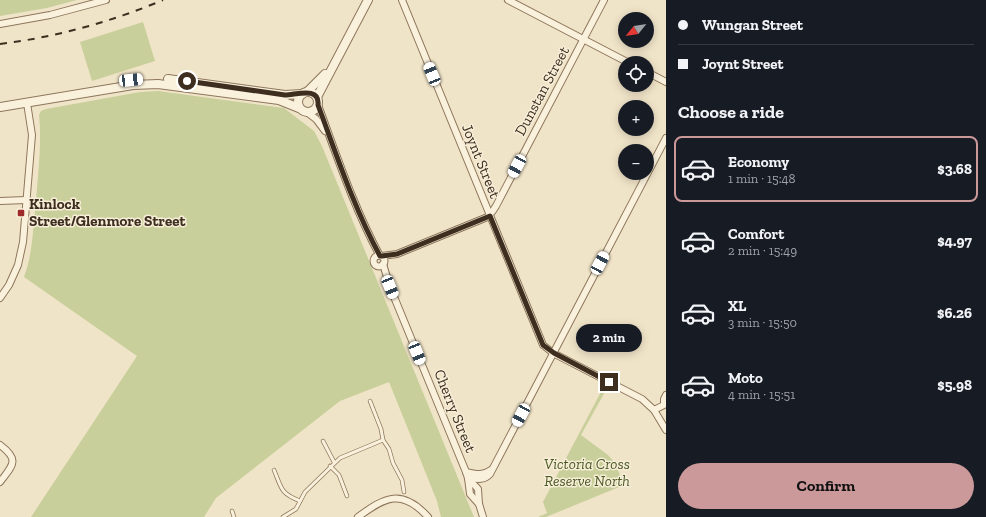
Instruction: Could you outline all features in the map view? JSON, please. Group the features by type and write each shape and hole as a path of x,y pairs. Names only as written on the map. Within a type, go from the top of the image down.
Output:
{"street":[{"path":"0,24 50,15 106,0"},
{"path":"0,107 133,85 158,84 279,100 308,113 314,111 317,101 336,61 368,0"},
{"name":"Joynt Street","path":"402,0 544,347 634,395 654,410 666,430"},
{"path":"508,0 618,57"},
{"name":"Dunstan Street","path":"489,215 496,206 604,0"},
{"path":"299,108 298,102 305,93 320,80 336,61"},
{"path":"654,76 666,82"},
{"path":"56,98 93,87 131,80 156,78 285,95 313,93 317,101"},
{"name":"Cherry Street","path":"317,101 328,135 369,237 381,259 390,287 467,475 470,494 479,504 483,517"},
{"path":"0,298 9,285 18,265 23,242 32,136 27,103"},
{"name":"Cherry Street","path":"308,113 316,119 328,135"},
{"path":"467,475 477,479 484,478 490,474 493,469 666,138"},
{"path":"0,201 26,200"},
{"path":"381,259 397,254 489,215"},
{"name":"Cherry Street","path":"381,259 381,266 376,266 390,287"},
{"path":"654,410 665,404 664,399 666,395"},
{"path":"0,445 10,453 13,462 0,482"},
{"path":"358,517 382,501 393,498 406,500 428,517"}],"lane":[{"path":"370,401 381,429 383,440 389,449 393,463 402,480 404,492"},
{"path":"283,517 296,509 304,492 334,462 343,456 383,440"},
{"path":"323,441 334,462"},
{"path":"330,466 339,475 347,496"},
{"path":"274,470 284,493 300,501"},
{"path":"232,511 234,517"}],"green space":[{"path":"0,0 77,0 47,8 0,16"},
{"path":"143,22 155,61 92,81 80,42"},
{"path":"158,91 284,108 314,131 322,146 474,517 441,517 437,501 389,382 340,401 216,498 204,517 31,517 137,356 24,277 31,249 36,201 40,147 39,115 41,111 46,109 140,92"},
{"name":"Victoria Cross Reserve North","path":"603,388 606,390 581,435 608,455 615,463 624,485 546,517 538,517 547,513 543,502"}],"railway":[{"path":"0,44 83,28 163,0"}],"place":[{"name":"Kinlock Street/Glenmore Street","path":"21,213"}],"route":[{"path":"187,81 285,95 302,94 307,92 313,93 317,97 318,105 328,135 369,237 380,256 397,254 490,216 544,347 609,382"}]}
